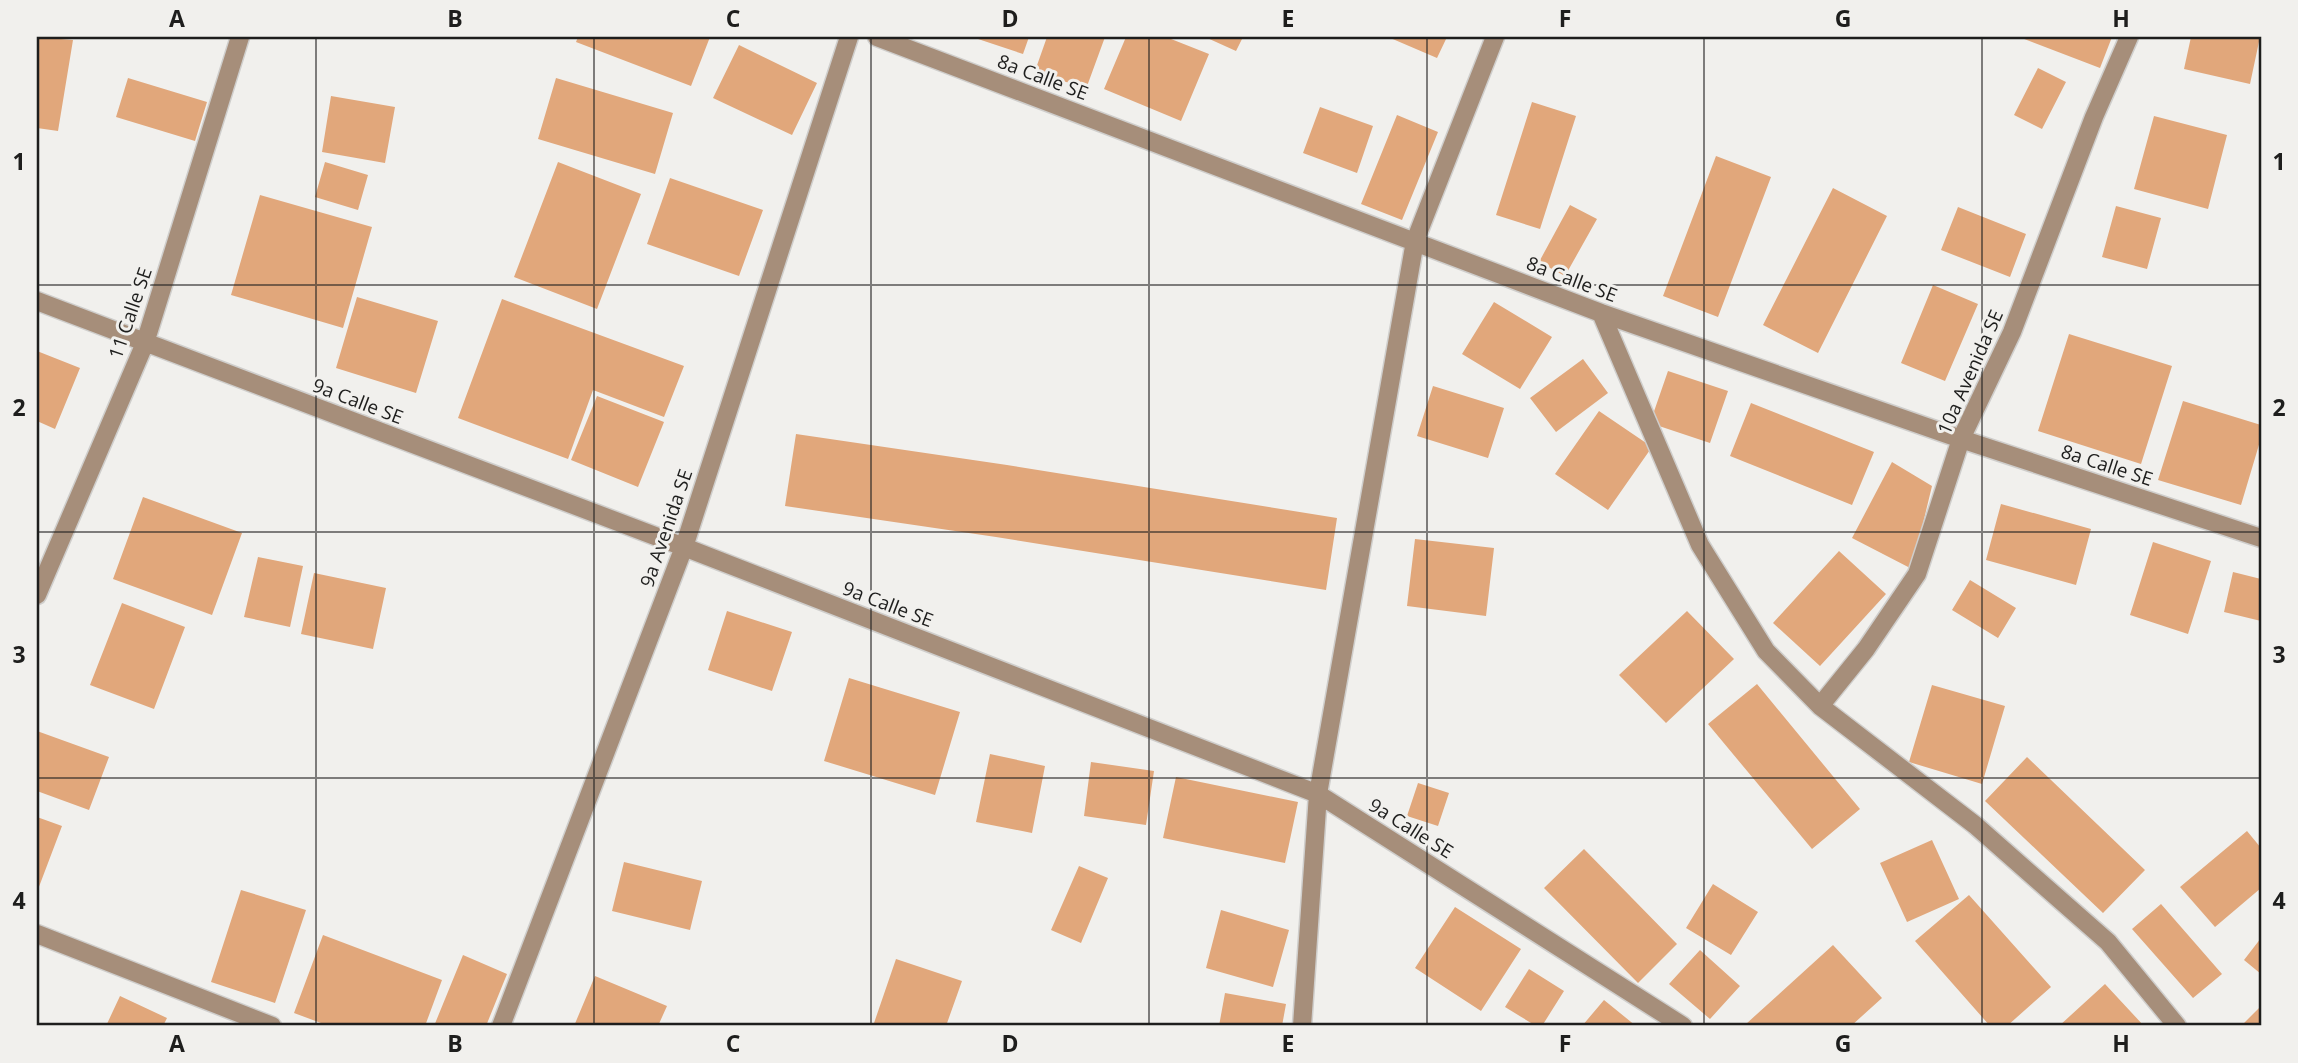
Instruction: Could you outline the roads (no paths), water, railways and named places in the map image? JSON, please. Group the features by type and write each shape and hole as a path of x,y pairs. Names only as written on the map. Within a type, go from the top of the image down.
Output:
{"street":[{"name":"11 Calle SE","path":"37,595 145,343 240,37"},
{"name":"9a Avenida SE","path":"501,1026 684,547 849,37"},
{"name":"8a Calle SE","path":"877,37 1601,313 1961,439 2261,538"},
{"path":"1302,1026 1318,794 1415,241 1495,37"},
{"name":"10a Avenida SE","path":"1820,706 1866,649 1917,574 1961,439 2012,332 2094,117 2129,37"},
{"name":"9a Calle SE","path":"37,301 684,547 1318,794 1683,1026"},
{"path":"1601,313 1700,545 1766,651 1820,706 1975,825 2108,942 2177,1026"},
{"path":"37,934 272,1026"}]}
